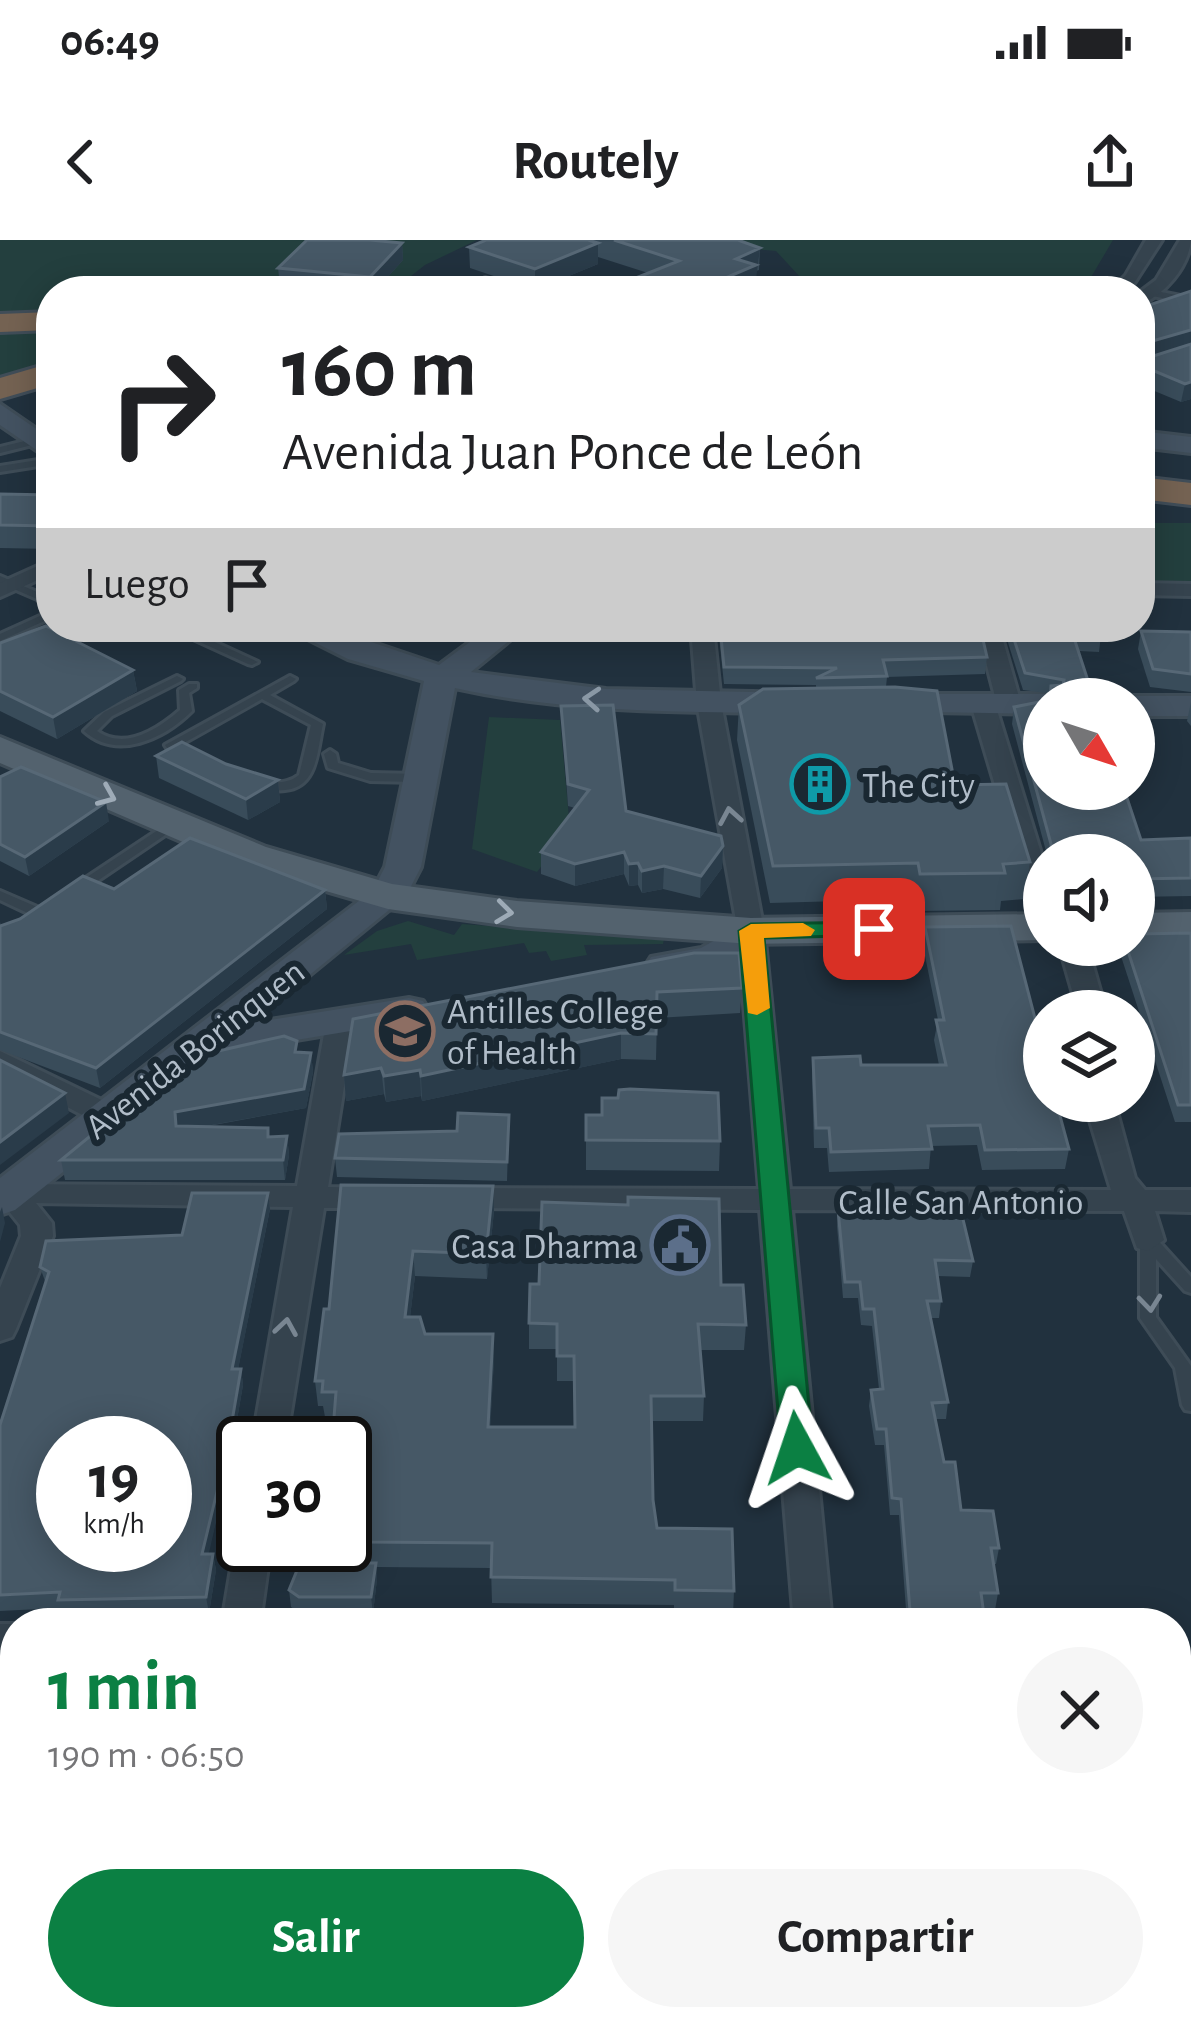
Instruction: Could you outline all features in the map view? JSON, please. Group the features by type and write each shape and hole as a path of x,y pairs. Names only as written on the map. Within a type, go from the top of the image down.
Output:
{"highway":[{"path":"0,323 36,322"},
{"path":"1155,464 1191,465"},
{"path":"1155,490 1191,494"},
{"path":"1155,516 1191,516"}],"main road":[{"path":"16,764 302,874 388,896 517,914 751,931 1023,927"},
{"path":"1155,926 1191,925"}],"street":[{"path":"1131,276 1154,240"},
{"path":"1155,286 1188,240"},
{"path":"0,412 36,443"},
{"path":"1155,441 1191,445"},
{"path":"3,581 36,563"},
{"path":"1155,589 1191,590"},
{"path":"330,642 441,679 518,693 709,703 1023,704"},
{"path":"388,896 403,867 441,679 490,642"},
{"path":"703,642 709,703 751,931 812,1608"},
{"path":"990,642 996,704 1027,834"},
{"path":"1155,706 1191,706"},
{"name":"Avenida Borinquen","path":"5,1196 388,896"},
{"path":"625,972 712,958 751,931"},
{"path":"197,1045 449,1003"},
{"path":"272,1416 340,1023"},
{"path":"0,1060 107,1115"},
{"path":"1105,1122 1120,1180 1137,1202 1148,1240"},
{"path":"1124,1122 1141,1180 1137,1202"},
{"path":"0,1329 37,1236 36,1223 5,1196"},
{"name":"Calle San Antonio","path":"5,1196 1191,1201"},
{"path":"243,1608 249,1572"}],"lane":[{"path":"1155,292 1191,297"},
{"path":"0,450 36,452"},
{"path":"0,470 36,456"},
{"path":"3,581 36,595"},
{"path":"0,638 36,621"},
{"path":"207,642 252,662"},
{"path":"177,679 108,714 90,731 109,743 137,740 177,720 189,704 183,692 193,686"},
{"path":"189,753 171,745 290,679"},
{"path":"243,779 272,790 305,777 317,724 262,695"},
{"path":"330,754 332,765 347,772 422,778"},
{"path":"68,894 173,824"},
{"path":"0,895 39,913"},
{"path":"20,926 53,904"},
{"path":"1148,1240 1191,1287"},
{"path":"1148,1240 1148,1318 1184,1356 1191,1405"}],"green space":[{"path":"0,240 477,240 411,276 36,276 36,316 0,317"},
{"path":"664,240 1113,240 1092,276 799,276 776,251"},
{"path":"36,328 36,368 0,380 0,329"},
{"path":"1155,523 1191,523 1191,585 1155,584"},
{"path":"489,717 560,720 570,829 537,872 472,849"},
{"path":"408,921 454,935 462,924 664,939 663,944 584,945 587,955 551,961 546,951 529,953 524,943 417,960 411,944 344,955 377,931"}],"building":[{"path":"307,240 402,243 371,276 278,268"},
{"path":"486,240 598,243 535,269 469,247"},
{"path":"614,240 738,240 760,248 736,259 756,265 730,276 641,276 679,261"},
{"path":"1191,291 1191,330 1155,340 1155,303"},
{"path":"1191,344 1191,382 1185,384 1155,371 1155,355"},
{"path":"0,494 36,495 36,526 0,525"},
{"path":"36,630 36,642 78,642 133,670 53,717 0,691 0,643"},
{"path":"1155,631 1191,632 1191,674 1153,669 1144,642 1155,642"},
{"path":"722,642 984,642 987,657 883,660 887,676 816,678 837,668 724,667"},
{"path":"1015,642 1075,642 1087,678 1025,673"},
{"path":"763,689 937,691 955,785 1006,784 1023,839 1023,863 1003,864 1005,873 920,874 918,863 773,866 739,705"},
{"path":"613,705 626,811 721,836 723,846 701,876 664,866 642,871 638,863 629,864 624,852 575,864 541,852 589,790 568,784 561,706"},
{"path":"1023,705 1023,740 1014,707"},
{"path":"182,742 226,764 278,780 246,799 156,756"},
{"path":"21,767 106,802 25,857 0,844 0,777"},
{"path":"1042,810 1131,810 1139,834 1048,834"},
{"path":"190,838 325,890 96,1068 0,1032 0,926 20,919 83,876 114,889"},
{"path":"1191,838 1191,878 1155,879 1155,839"},
{"path":"1011,926 1028,990 1023,990 1023,1122 1062,1122 1069,1149 985,1150 980,1125 928,1126 932,1149 831,1152 829,1128 816,1128 813,1058 860,1056 861,1065 946,1065 936,1020 944,1020 925,927"},
{"path":"1191,933 1191,1105 1178,1105 1155,1034 1155,990 1141,990 1133,966 1155,966 1155,934"},
{"path":"694,953 739,953 742,988 657,992 656,1034 621,1033 421,1076 420,1070 384,1076 381,1068 344,1075 353,1019"},
{"path":"284,1036 297,1041 295,1052 311,1053 304,1089 175,1112 176,1126 268,1128 268,1137 287,1136 283,1160 61,1160 122,1110 205,1054"},
{"path":"0,1060 65,1093 0,1142"},
{"path":"619,1090 718,1093 720,1141 586,1140 586,1115 602,1115 602,1098 618,1098"},
{"path":"458,1113 509,1115 507,1162 335,1158 339,1134 457,1131"},
{"path":"341,1185 493,1186 486,1254 413,1251 405,1317 420,1317 425,1334 493,1334 488,1427 575,1427 574,1356 557,1356 557,1324 529,1323 530,1284 539,1284 542,1202 628,1205 628,1197 719,1199 721,1285 743,1285 746,1325 698,1324 704,1396 651,1396 653,1500 657,1528 732,1529 734,1591 675,1590 675,1580 491,1577 492,1543 372,1542 372,1416 334,1416 336,1392 322,1392 323,1381 315,1381 324,1309 329,1309"},
{"path":"192,1193 268,1193 232,1369 241,1369 233,1416 216,1416 216,1496 202,1554 213,1554 206,1597 58,1600 60,1592 0,1595 0,1425 49,1272 40,1267 46,1241 182,1235"},
{"path":"838,1210 961,1211 973,1261 935,1260 941,1301 927,1301 948,1402 932,1403 944,1462 955,1462 961,1510 993,1511 999,1548 991,1548 998,1593 981,1593 983,1608 910,1608 901,1499 892,1498 886,1429 877,1429 871,1390 883,1389 874,1309 863,1309 860,1282 845,1282"},
{"path":"372,1563 376,1563 371,1597 299,1597 289,1590 296,1572 372,1572"}],"slow traffic":[{"path":"757,1008 751,931 803,930"}],"place":[{"name":"The City","path":"820,784"},
{"name":"Antilles College of Health","path":"405,1031"},
{"name":"Casa Dharma","path":"680,1245"}],"route":[{"path":"797,1448 751,931 874,929"}]}
